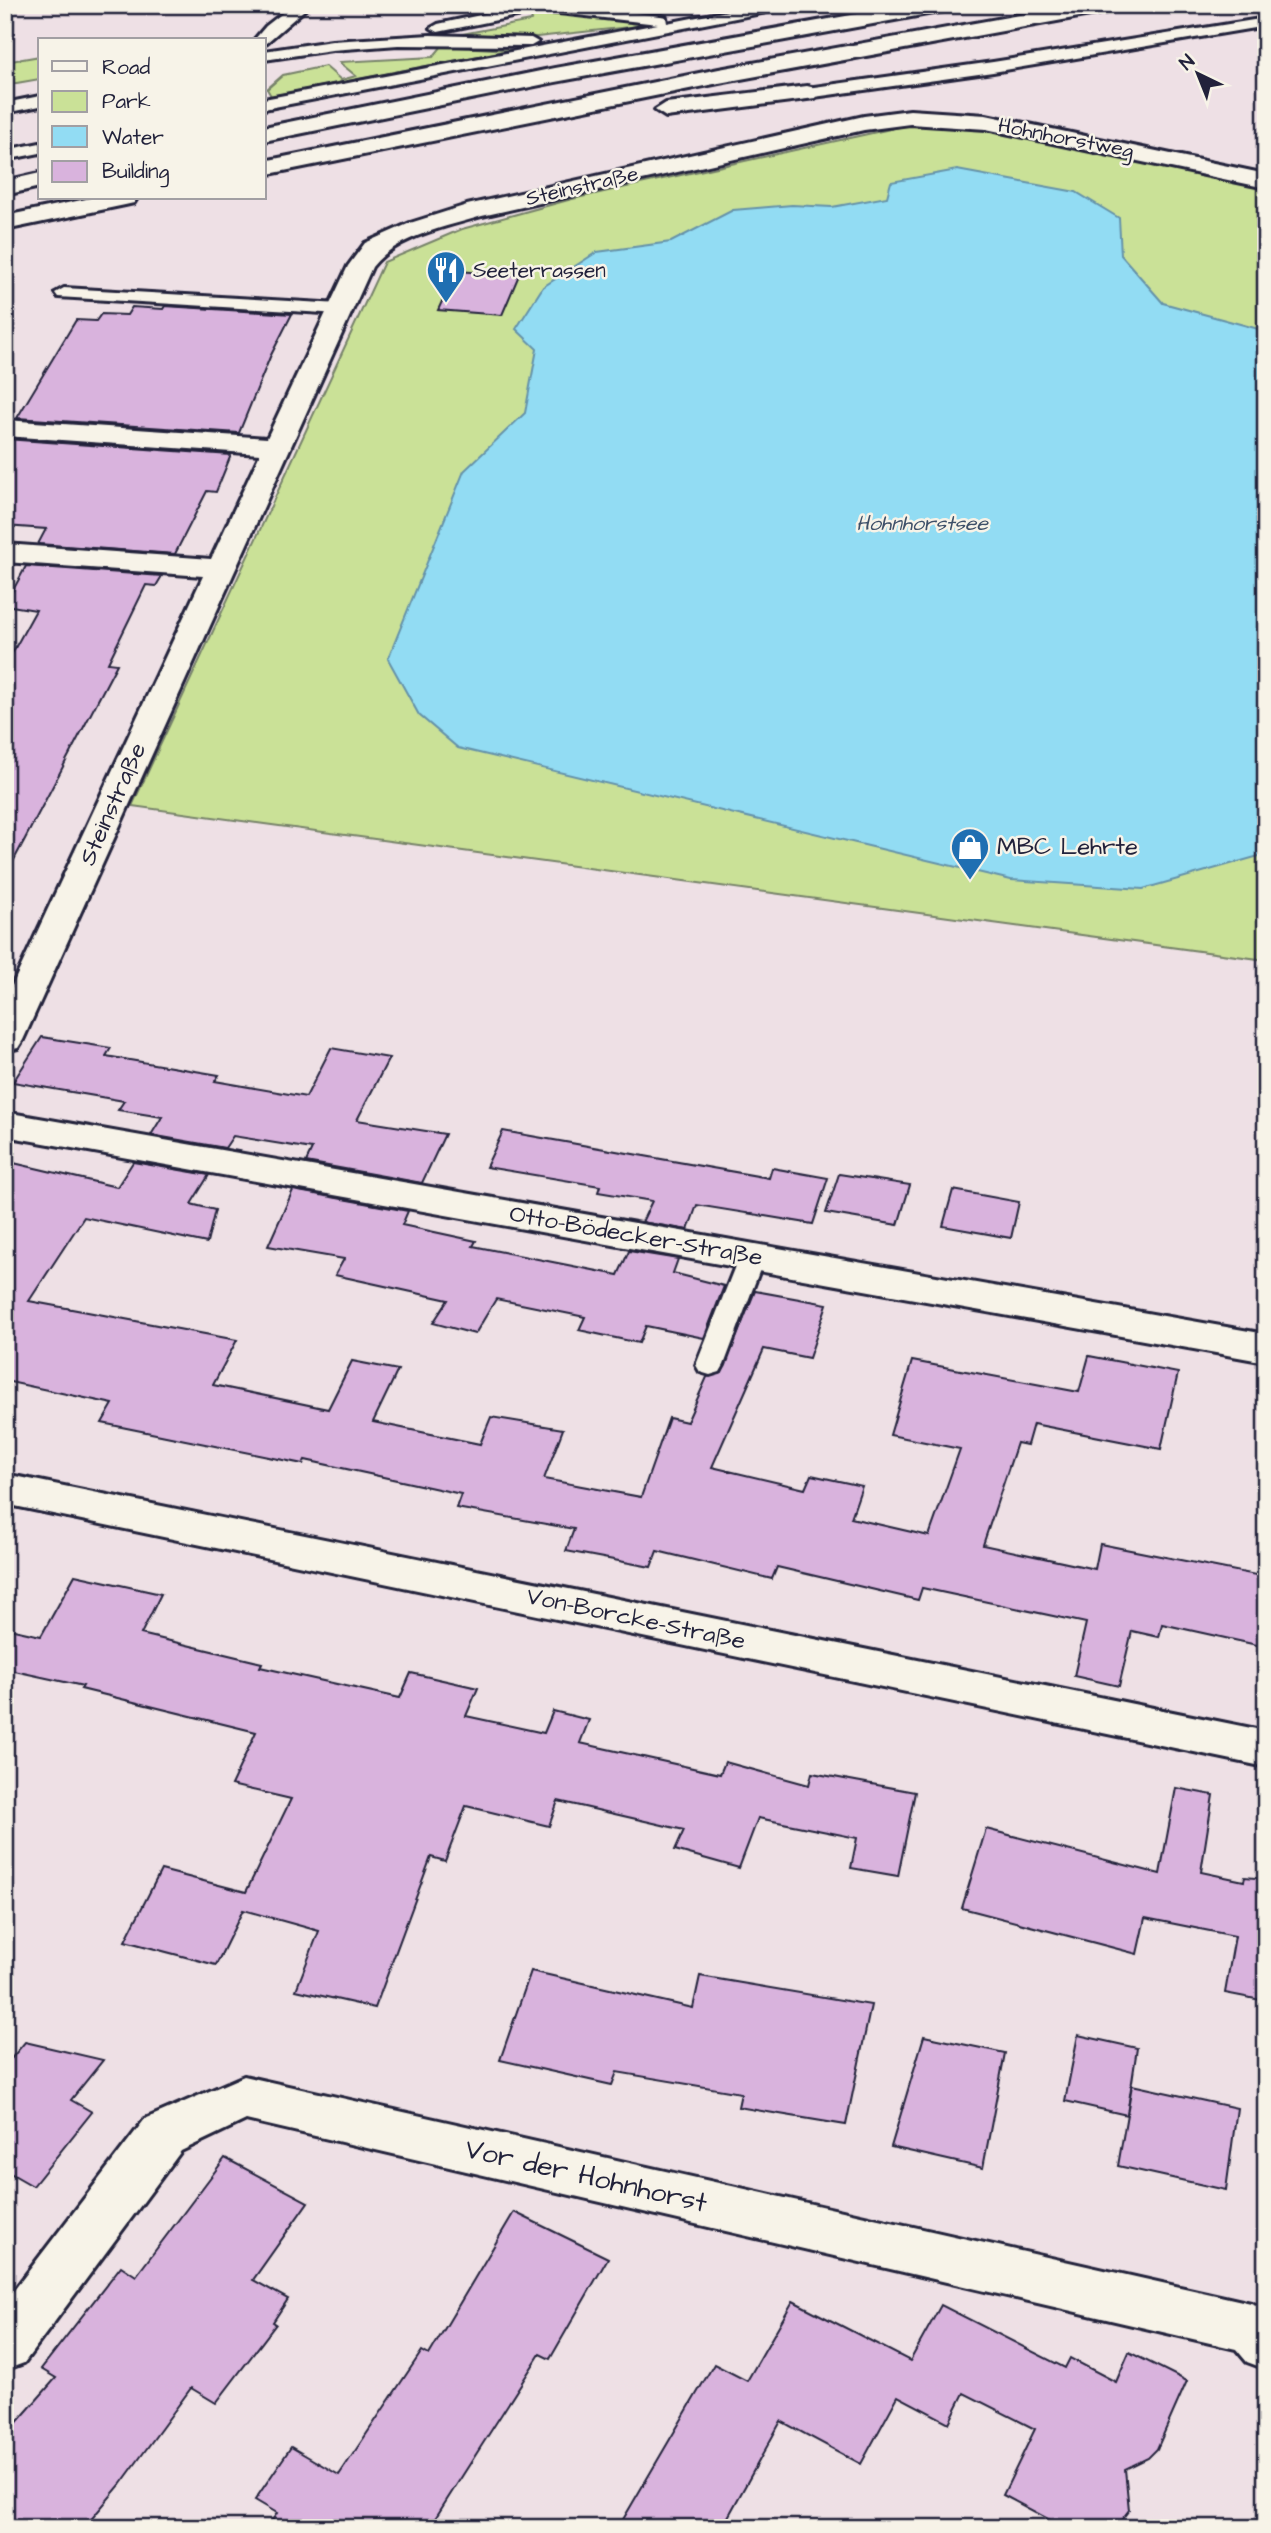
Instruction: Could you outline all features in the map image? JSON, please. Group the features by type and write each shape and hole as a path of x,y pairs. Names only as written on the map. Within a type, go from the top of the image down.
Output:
{"main road":[{"path":"266,134 555,75 944,5"},
{"path":"266,168 406,137 719,76 1112,5"},
{"path":"406,137 516,131 596,118 807,93"},
{"name":"Hohnhorstweg","path":"864,123 910,117 986,122 1266,181"},
{"name":"Steinstraße","path":"5,1040 359,266 374,248 419,228 551,192 864,123"},
{"path":"5,188 38,180"},
{"path":"5,223 115,200"},
{"path":"5,428 278,447"},
{"path":"5,553 220,568"},
{"name":"Otto-Bödecker-Straße","path":"5,1124 1266,1348"},
{"name":"Von-Borcke-Straße","path":"5,1489 1266,1749"},
{"name":"Vor der Hohnhorst","path":"5,2345 163,2135 244,2098 1251,2328 1266,2344"}],"lane":[{"path":"263,38 303,5"},
{"path":"584,5 706,19"},
{"path":"632,5 726,16"},
{"path":"689,5 743,9 782,5"},
{"path":"266,56 313,47 387,39 546,6 687,23"},
{"path":"266,104 726,16 743,9"},
{"path":"807,93 993,67 1266,22"},
{"path":"387,39 575,44"},
{"path":"5,108 38,101"},
{"path":"5,155 38,148"},
{"path":"64,293 340,309"},
{"path":"710,1365 752,1256"}],"green space":[{"path":"552,12 637,22 639,26 537,37 462,34 531,21 533,15"},
{"path":"442,46 510,50 271,96 267,89 283,75 325,66 341,80 356,76 339,62 433,57"},
{"path":"38,56 38,79 5,85 5,62"},
{"name":"Hohnhorstsee","path":"904,126 978,126 1266,187 1266,960 132,806 384,262 462,229 572,199"}],"water":[{"name":"Hohnhorstsee","path":"957,170 1076,192 1119,218 1121,255 1163,303 1266,331 1266,854 1143,889 1011,880 458,748 419,715 388,659 464,471 525,413 537,349 516,329 543,287 597,252 671,242 733,210 792,205 832,207 887,197 891,182"}],"building":[{"path":"456,271 519,275 502,315 438,310"},
{"path":"165,306 292,314 270,357 239,433 17,418 76,320 96,321 101,314 127,315 132,307 163,309"},
{"path":"5,439 231,455 216,492 207,491 175,554 38,544 46,529 5,526"},
{"path":"26,566 162,576 156,586 146,585 108,663 117,664 5,877 5,666 36,610 5,605"},
{"path":"42,1037 111,1048 106,1056 219,1075 215,1081 306,1097 331,1048 389,1058 357,1120 445,1134 422,1183 306,1162 312,1149 233,1136 225,1148 151,1135 162,1117 118,1110 124,1101 13,1082"},
{"path":"503,1131 769,1178 772,1168 828,1178 813,1224 697,1205 688,1230 642,1222 652,1201 598,1192 600,1186 486,1167"},
{"path":"5,1161 117,1187 133,1162 209,1175 191,1204 215,1210 207,1243 84,1217 29,1301 237,1340 213,1385 328,1409 352,1361 398,1370 373,1422 480,1444 491,1417 563,1429 544,1479 641,1497 669,1418 687,1422 707,1377 722,1373 755,1291 827,1304 809,1358 764,1349 712,1467 805,1489 811,1475 862,1486 851,1518 929,1536 960,1449 890,1435 912,1361 1079,1392 1089,1356 1178,1373 1161,1449 1033,1424 1027,1445 1017,1443 983,1545 1095,1569 1100,1544 1266,1577 1266,1647 1162,1624 1159,1637 1132,1631 1119,1686 1074,1676 1086,1623 922,1588 918,1600 777,1567 772,1579 657,1551 651,1567 566,1551 574,1529 456,1508 461,1494 305,1460 303,1464 102,1423 113,1404 5,1381"},
{"path":"839,1174 910,1185 898,1225 826,1213"},
{"path":"293,1190 408,1211 402,1225 476,1241 473,1246 618,1275 629,1251 678,1259 673,1273 724,1286 704,1338 646,1326 639,1343 579,1330 585,1317 496,1299 475,1334 433,1323 448,1300 335,1275 344,1259 268,1246"},
{"path":"953,1190 1019,1202 1011,1238 943,1226"},
{"path":"75,1575 161,1594 141,1634 262,1663 260,1667 400,1698 411,1673 478,1688 466,1716 544,1733 553,1711 589,1720 580,1743 720,1774 725,1762 809,1785 812,1773 915,1792 898,1876 851,1868 857,1838 758,1818 739,1868 675,1850 684,1830 558,1801 549,1826 466,1806 445,1861 431,1857 375,2008 296,1990 319,1931 243,1910 216,1965 125,1941 161,1870 246,1892 291,1799 231,1785 256,1732 81,1689 83,1686 5,1669 5,1628 41,1636"},
{"path":"1176,1788 1213,1795 1201,1872 1244,1881 1245,1877 1266,1879 1266,2001 1225,1993 1235,1936 1145,1918 1137,1954 962,1908 986,1829 1160,1874"},
{"path":"531,1971 693,2008 700,1976 871,2005 846,2125 738,2107 741,2093 617,2072 612,2085 500,2060"},
{"path":"1078,2035 1137,2048 1127,2115 1065,2101"},
{"path":"924,2036 1005,2053 983,2168 891,2147"},
{"path":"25,2042 103,2060 71,2100 92,2112 33,2186 5,2170 5,2066"},
{"path":"1132,2085 1237,2108 1226,2190 1118,2166"},
{"path":"225,2158 308,2202 253,2280 288,2299 273,2322 276,2324 216,2403 191,2388 120,2485 84,2528 5,2528 5,2436 56,2378 41,2369 121,2266 136,2276"},
{"path":"514,2212 608,2258 550,2359 540,2354 429,2528 267,2528 277,2513 255,2500 291,2447 339,2475 422,2351 429,2355"},
{"path":"793,2301 910,2361 941,2305 1065,2368 1070,2358 1116,2382 1129,2352 1187,2381 1157,2449 1148,2458 1125,2469 1129,2510 1115,2528 1065,2528 1003,2495 1035,2429 964,2393 949,2423 898,2396 861,2464 781,2421 722,2528 618,2528 714,2364 747,2381"}],"place":[{"name":"Seeterrassen","path":"446,304"},
{"name":"MBC Lehrte","path":"970,881"}]}
